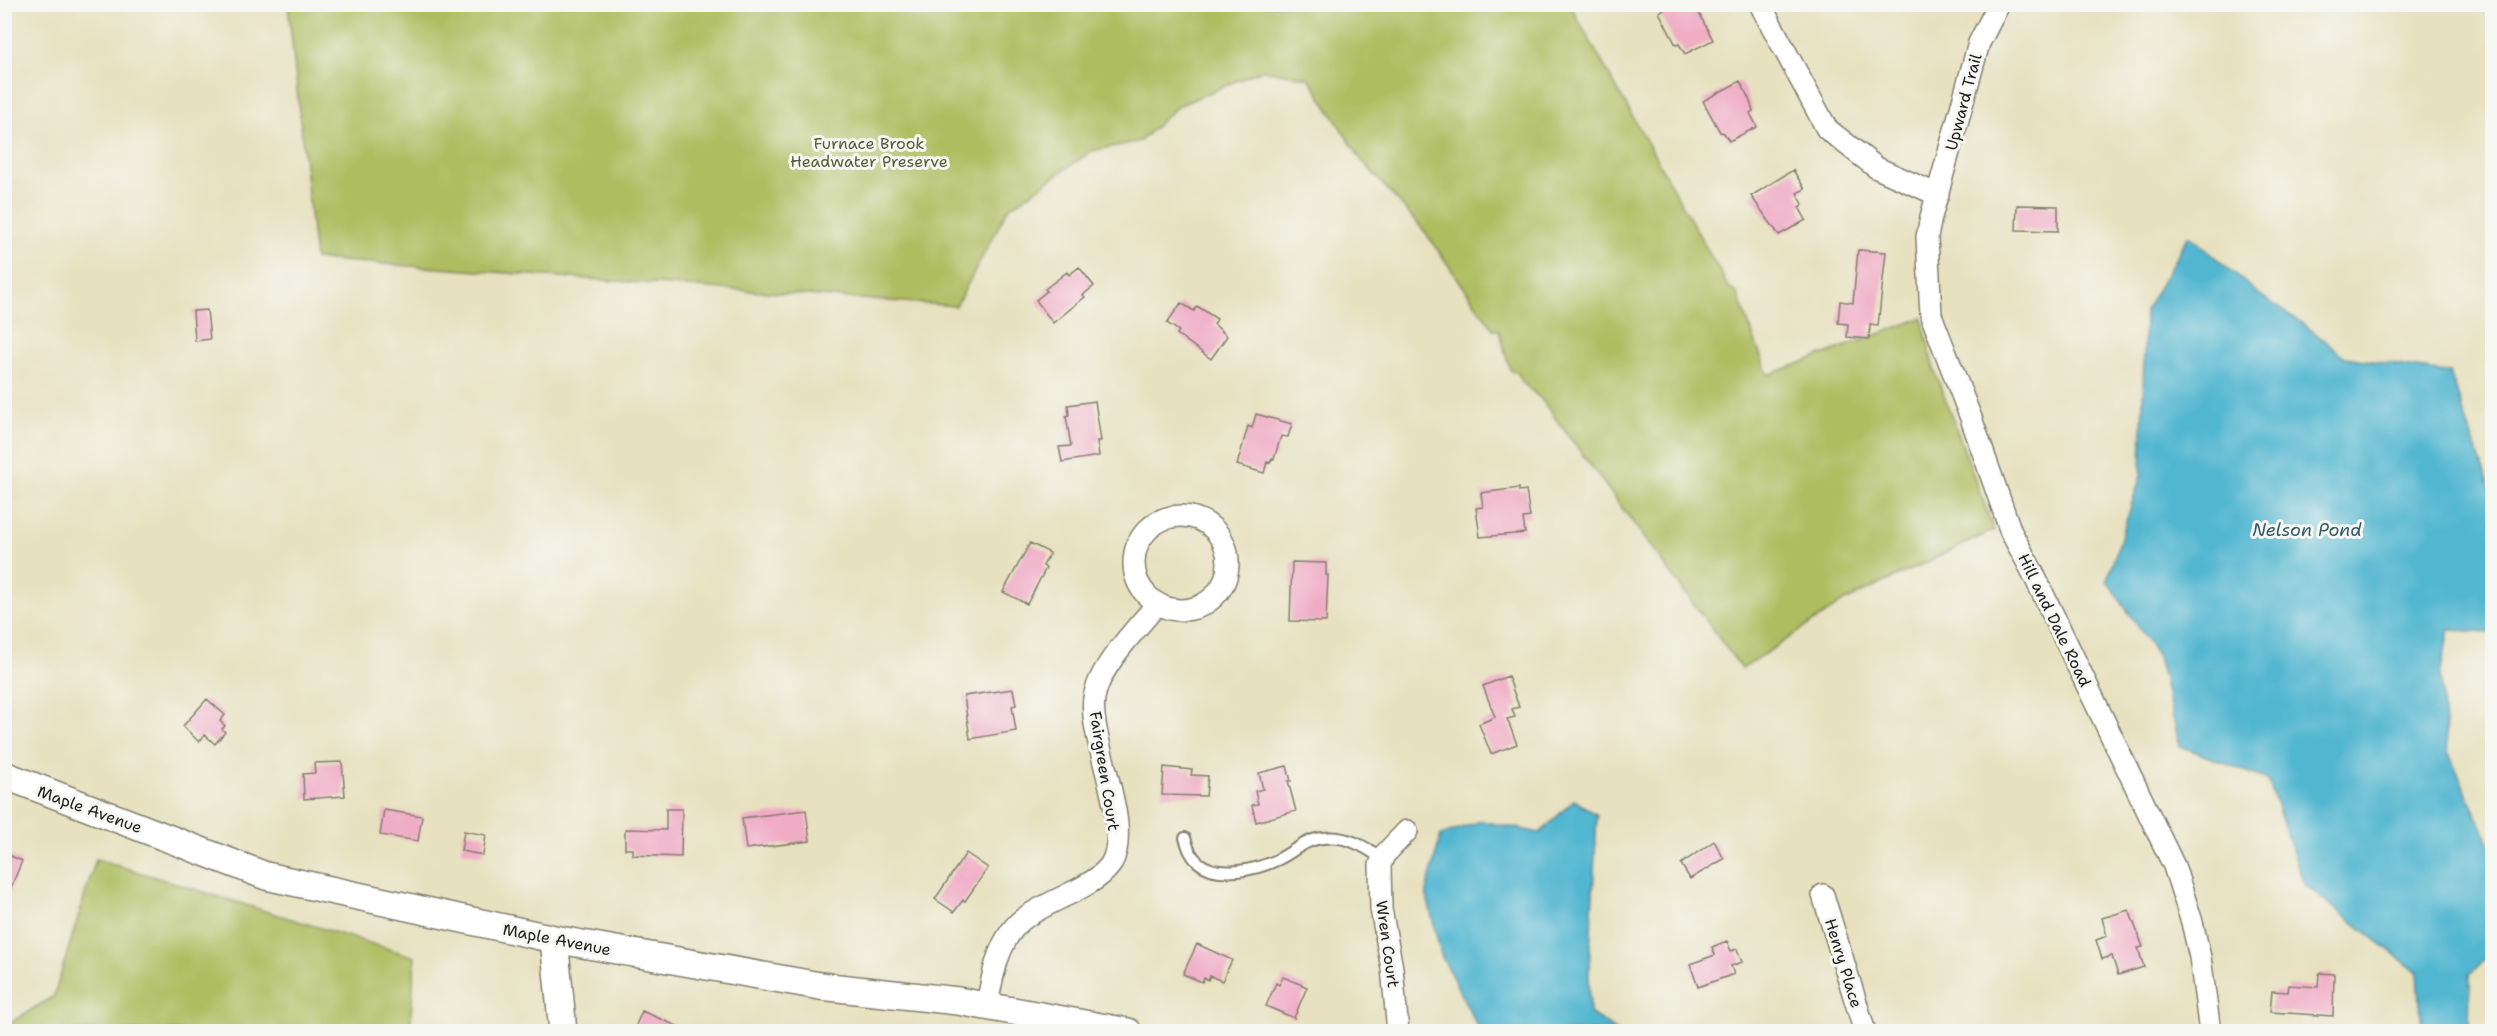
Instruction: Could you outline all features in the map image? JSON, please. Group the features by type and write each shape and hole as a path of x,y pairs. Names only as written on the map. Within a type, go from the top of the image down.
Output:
{"street":[{"path":"1760,4 1827,129 1877,168 1936,199"},
{"name":"Upward Trail","path":"1936,199 1979,42 1999,4"},
{"name":"Hill and Dale Road","path":"1936,199 1927,237 1931,315 1971,418 2011,532 2031,568 2174,866 2192,922 2200,957 2210,1032"},
{"path":"1190,517 1211,527 1222,539 1227,554 1228,569 1224,584 1215,597 1195,608 1172,610 1157,604 1146,595 1138,583 1135,570 1135,556 1139,543 1147,531 1166,519 1190,517"},
{"name":"Fairgreen Court","path":"987,1006 991,978 1001,950 1024,918 1084,886 1101,875 1111,864 1116,847 1116,826 1110,784 1094,715 1094,698 1099,680 1108,666 1157,604"},
{"name":"Maple Avenue","path":"4,775 266,876 554,939 820,986 958,1001 1128,1032"},
{"path":"1383,859 1407,831"},
{"name":"Wren Court","path":"1383,859 1380,865 1381,909 1392,968 1398,1032"},
{"name":"Henry Place","path":"1823,895 1865,1032"},
{"path":"554,939 563,1032"}],"lane":[{"path":"1185,837 1190,853 1196,861 1205,867 1224,871 1260,867 1322,837 1344,838 1361,844 1383,859"}],"green space":[{"name":"Furnace Brook Headwater Preserve","path":"288,5 1572,5 1729,288 1737,293 1768,375 1922,318 1934,369 1994,530 1843,602 1742,669 1541,399 1523,383 1518,373 1510,370 1499,331 1493,329 1426,233 1359,157 1309,78 1262,70 1178,106 1140,141 1092,151 1008,209 956,306 315,259"},
{"path":"96,859 415,957 410,1031 5,1031 5,1026 54,996"}],"water":[{"name":"Nelson Pond","path":"2189,235 2257,293 2305,325 2345,357 2450,373 2492,495 2492,632 2449,630 2440,675 2448,752 2492,849 2492,952 2470,974 2469,1031 2422,1031 2418,973 2304,884 2268,780 2180,746 2158,656 2107,581 2141,475 2145,311"},
{"path":"1574,800 1597,815 1589,972 1590,1013 1617,1031 1480,1031 1441,955 1426,892 1441,835 1481,821 1540,833"}],"building":[{"path":"1673,4 1694,4 1713,40 1685,54 1679,44 1676,45 1659,12"},
{"path":"1740,81 1749,99 1753,111 1750,113 1757,127 1729,141 1724,133 1720,132 1703,101"},
{"path":"1793,170 1805,189 1797,193 1803,204 1799,207 1806,220 1779,235 1751,196"},
{"path":"2017,205 2058,206 2058,231 2016,230"},
{"path":"1858,250 1886,252 1878,326 1870,325 1869,339 1847,337 1848,324 1838,323 1840,301 1853,303"},
{"path":"1079,267 1094,286 1083,295 1085,297 1053,323 1036,300 1047,291 1045,289 1067,272 1069,275"},
{"path":"1181,303 1194,311 1197,306 1217,319 1214,324 1227,336 1211,359 1177,334 1179,331 1167,323"},
{"path":"207,310 210,339 195,341 193,311"},
{"path":"1095,401 1101,441 1097,441 1099,456 1062,462 1059,447 1071,446 1066,416 1069,415 1068,405"},
{"path":"1256,414 1292,424 1288,437 1281,436 1274,459 1272,458 1270,463 1267,462 1264,473 1237,465 1248,426 1252,428"},
{"path":"1519,488 1519,491 1526,490 1530,517 1523,518 1525,533 1480,537 1476,508 1483,507 1481,493"},
{"path":"1030,543 1050,553 1043,566 1046,568 1027,604 1003,592"},
{"path":"1292,562 1326,563 1326,575 1328,575 1326,622 1290,621"},
{"path":"1508,676 1519,707 1512,709 1515,717 1507,719 1517,744 1491,754 1479,724 1495,717 1483,686"},
{"path":"1013,689 1016,705 1012,706 1016,731 970,739 964,696"},
{"path":"207,699 225,715 220,721 225,726 222,729 225,732 215,744 205,735 199,742 183,726"},
{"path":"342,762 345,796 304,799 303,774 315,773 314,763"},
{"path":"1287,766 1291,781 1288,781 1296,811 1256,822 1252,805 1258,804 1255,791 1263,789 1259,773"},
{"path":"1164,767 1192,770 1191,775 1208,776 1206,796 1162,795"},
{"path":"666,809 682,809 681,857 633,855 633,849 625,849 625,829 666,830"},
{"path":"384,810 422,816 418,841 380,835"},
{"path":"806,810 810,841 746,849 742,818"},
{"path":"464,831 486,835 483,855 461,851"},
{"path":"1714,841 1724,859 1690,879 1681,864"},
{"path":"4,853 22,861 5,902 4,902"},
{"path":"966,853 988,868 965,901 963,900 954,912 935,899"},
{"path":"2129,910 2143,947 2138,948 2144,967 2118,975 2112,956 2102,959 2096,940 2107,936 2102,918"},
{"path":"1727,941 1731,951 1737,949 1742,962 1731,966 1734,974 1698,987 1690,964 1715,955 1712,947"},
{"path":"1197,944 1232,960 1222,981 1210,976 1208,980 1204,978 1202,982 1183,974"},
{"path":"2319,973 2334,974 2333,1016 2270,1012 2272,991 2287,992 2288,985 2318,987"},
{"path":"1283,977 1307,987 1294,1018 1266,1006 1276,983 1279,985"},
{"path":"642,1011 691,1032 633,1032"}]}
